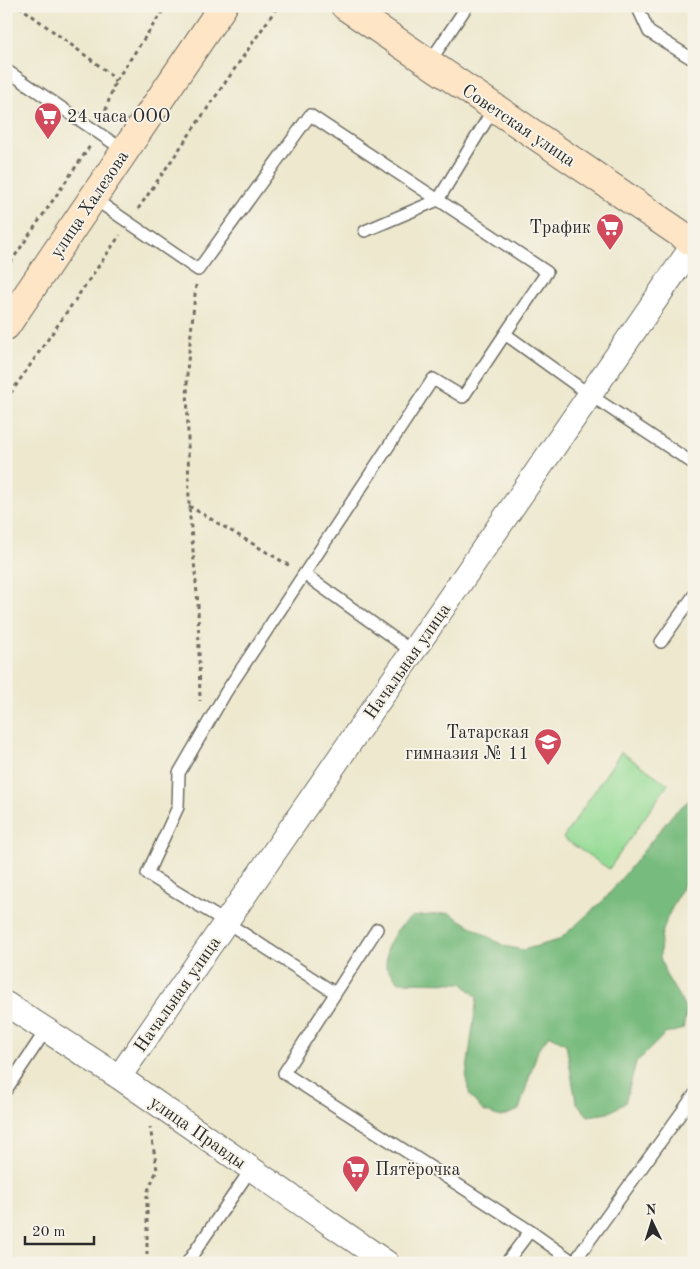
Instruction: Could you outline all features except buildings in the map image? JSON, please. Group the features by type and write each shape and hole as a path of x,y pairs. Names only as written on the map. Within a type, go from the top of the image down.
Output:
{"street":[{"name":"улица Халезова","path":"6,326 223,6"},
{"name":"Советская улица","path":"345,6 694,244"},
{"name":"Начальная улица","path":"120,1077 694,244"},
{"name":"улица Правды","path":"6,1004 120,1077 251,1168 378,1260"}],"lane":[{"path":"428,63 467,6"},
{"path":"637,6 648,32 694,60"},
{"path":"6,70 125,151"},
{"path":"366,231 438,200 494,108"},
{"path":"93,198 198,270 310,115 547,272 463,397 433,380 304,574 226,692 178,773 178,808 147,874 226,922 335,993"},
{"path":"505,334 694,464"},
{"path":"304,574 413,652"},
{"path":"661,642 694,595"},
{"path":"377,929 284,1073 530,1231 575,1263 694,1095"},
{"path":"6,1090 46,1030"},
{"path":"187,1263 251,1168"},
{"path":"506,1263 530,1231"}],"path":[{"path":"19,6 109,74 115,82"},
{"path":"6,400 278,6"},
{"path":"198,270 187,371 189,506 198,605 201,734"},
{"path":"189,506 304,574"},
{"path":"145,1095 157,1170 147,1193 146,1263"}],"green space":[{"path":"621,752 668,784 609,869 563,838"},
{"path":"694,796 694,868 667,918 661,937 660,957 666,975 687,1010 683,1029 665,1034 636,1063 625,1103 608,1113 588,1116 576,1102 566,1044 549,1035 538,1050 519,1110 501,1117 483,1111 470,1096 466,1078 477,997 462,983 399,982 386,967 387,948 396,931 411,917 449,913 504,946 523,950 559,940 605,899 673,814"}],"place":[{"name":"24 часа ООО","path":"48,140"},
{"name":"Трафик","path":"610,251"},
{"name":"Татарская гимназия № 11","path":"548,766"},
{"name":"Пятёрочка","path":"356,1193"}]}
